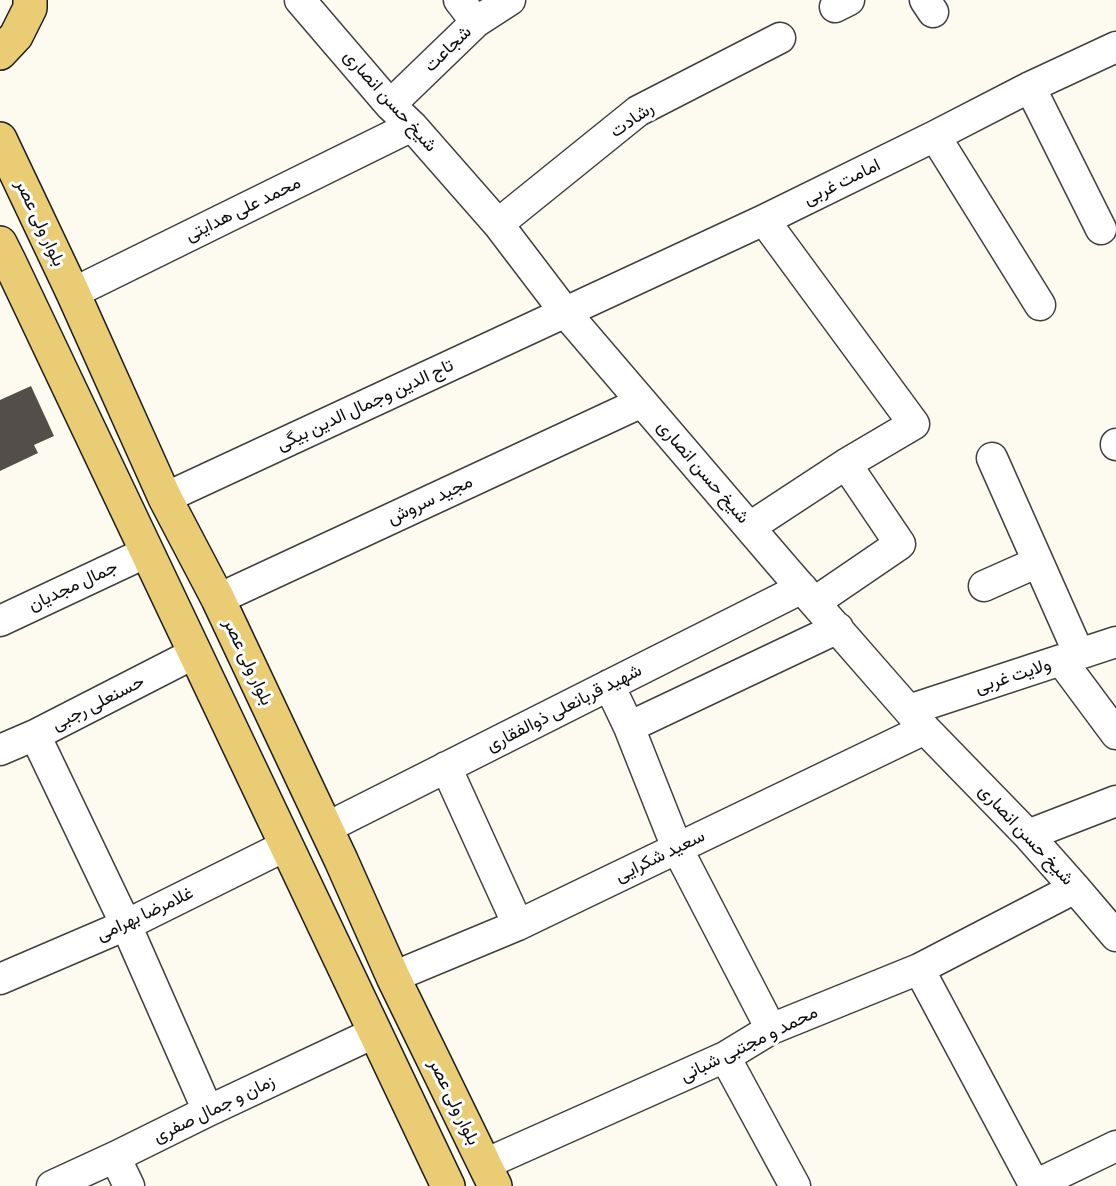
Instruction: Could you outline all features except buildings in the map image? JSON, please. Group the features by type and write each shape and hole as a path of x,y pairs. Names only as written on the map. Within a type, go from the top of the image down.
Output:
{"main road":[{"path":"0,53 16,36 33,3"},
{"name":"بلوار ولی عصر","path":"0,139 73,293 165,498 218,599 393,976 490,1175"},
{"path":"4,258 147,552 448,1186"}],"street":[{"name":"شیخ حسن انصاری","path":"300,0 390,105 412,126 498,224 565,312 808,595 917,719 1028,835 1116,936"},
{"name":"شجاعت","path":"390,105 468,11 510,0"},
{"name":"رشادت","path":"498,224 638,111 780,38"},
{"name":"امامت غربی","path":"565,312 764,220 1030,87 1116,47"},
{"path":"1030,87 1101,229"},
{"name":"محمد علی هدایتی","path":"73,293 412,126"},
{"path":"935,136 1040,305"},
{"path":"750,527 846,464 914,424 764,220"},
{"name":"تاج الدین وجمال الدین بیگی","path":"165,498 565,312"},
{"name":"مجید سروش","path":"218,599 642,402"},
{"path":"992,458 1038,562 1070,657 1116,734"},
{"name":"شهید قربانعلی ذوالفقاری","path":"326,828 609,685 808,595 900,544 846,464"},
{"name":"جمال مجدیان","path":"0,621 147,552"},
{"path":"984,586 1038,562"},
{"path":"629,727 838,628"},
{"name":"ولایت غربی","path":"917,719 1070,657 1116,642"},
{"name":"حسنعلی رجبی","path":"0,750 35,735 195,654"},
{"path":"609,685 629,727 677,848 771,1029"},
{"name":"سعید شکرایی","path":"393,976 518,925 677,848 917,719"},
{"path":"35,735 126,925 208,1111"},
{"path":"446,767 518,925"},
{"path":"1028,835 1116,801"},
{"name":"غلامرضا بهرامی","path":"0,979 126,925 287,845"},
{"name":"محمد و مجتبی شبانی","path":"490,1175 725,1057 771,1029 919,969 1075,888"},
{"path":"919,969 1034,1186 1116,1146"},
{"name":"زمان و جمال صفری","path":"52,1186 376,1032"},
{"path":"725,1057 795,1186"},
{"path":"115,1157 129,1186"}]}
